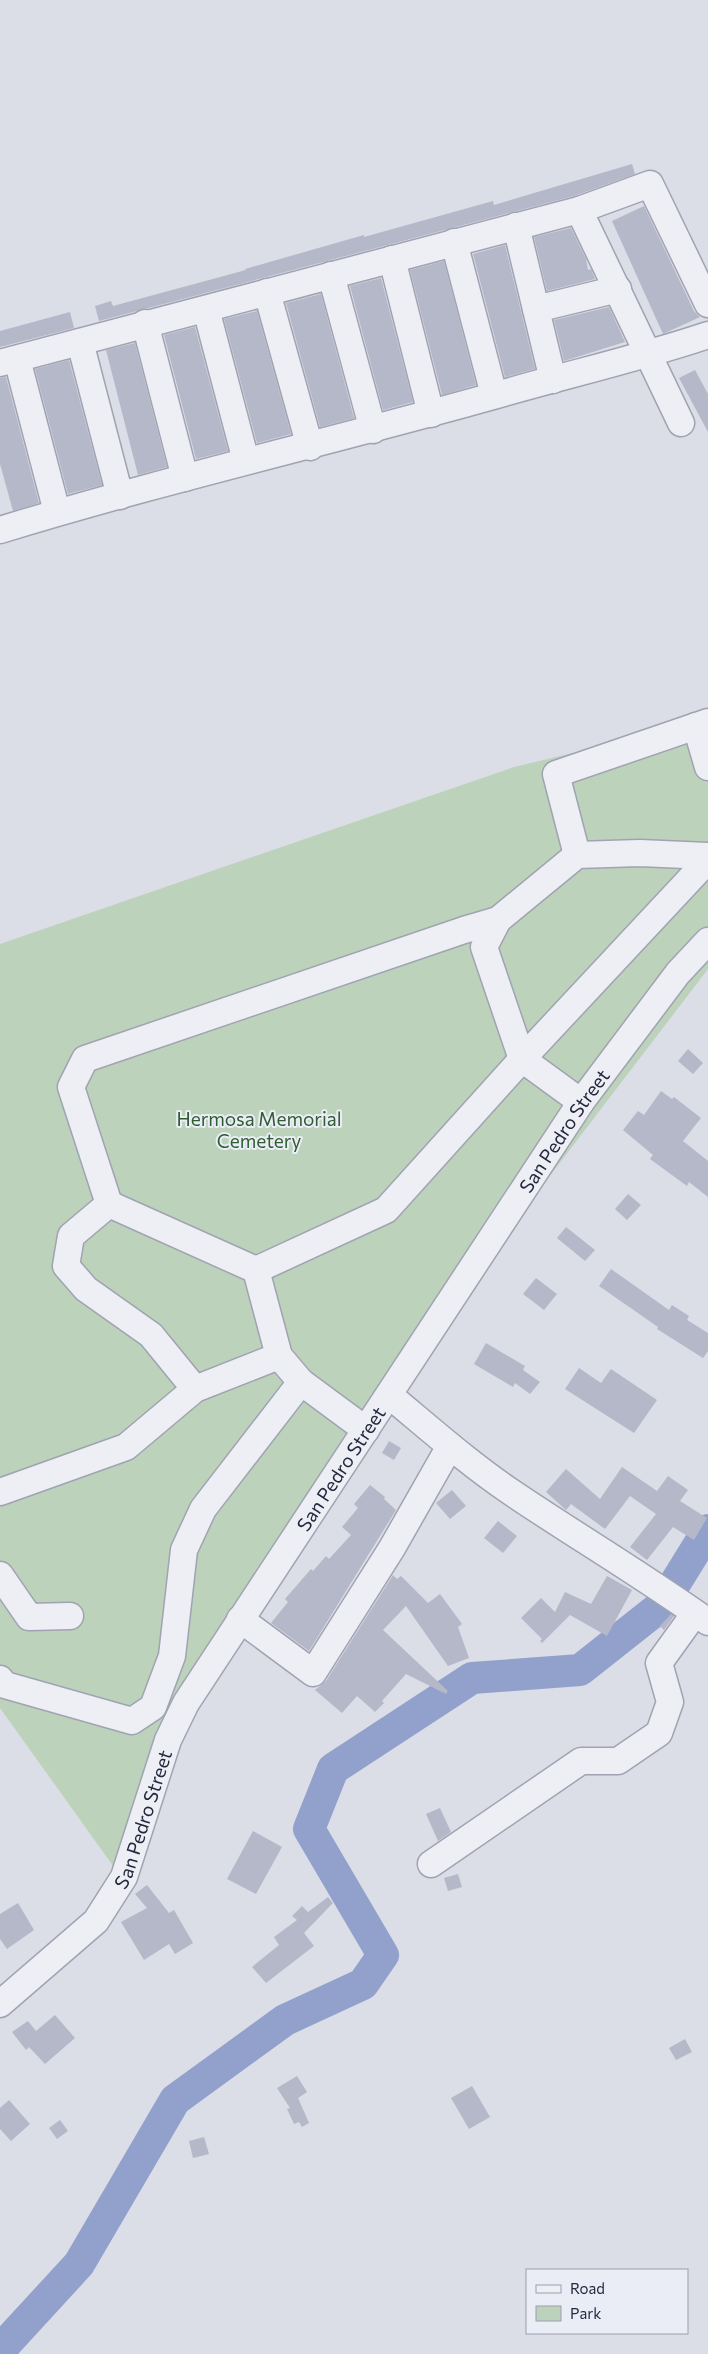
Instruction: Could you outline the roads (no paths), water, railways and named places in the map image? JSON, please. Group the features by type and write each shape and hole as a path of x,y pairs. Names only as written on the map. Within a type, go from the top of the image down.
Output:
{"street":[{"path":"57,512 8,361 579,210 650,184 708,304"},
{"path":"579,210 681,423"},
{"path":"516,226 553,380"},
{"path":"454,242 494,396"},
{"path":"392,259 431,414"},
{"path":"331,275 373,430"},
{"path":"536,309 618,289"},
{"path":"267,292 310,447"},
{"path":"206,309 246,461"},
{"path":"146,323 185,478"},
{"path":"0,530 57,512 246,461 310,447 650,355 708,335"},
{"path":"80,342 120,496"},
{"path":"577,855 556,774 702,724 708,767"},
{"path":"640,853 708,858 522,1059 386,1210 256,1270 109,1204 71,1088 85,1058 498,920 577,855 640,853"},
{"path":"484,947 498,920"},
{"path":"464,930 484,947 522,1059 581,1102"},
{"name":"San Pedro Street","path":"0,2004 96,1921 124,1877 168,1740 186,1702 581,1102 678,973 708,940"},
{"path":"109,1204 71,1236 66,1266 86,1289 151,1335 195,1389"},
{"path":"256,1270 279,1356 301,1382 366,1430"},
{"path":"0,1492 126,1447 195,1389 279,1356"},
{"path":"0,1678 4,1685 132,1721 153,1707 172,1656 184,1550 203,1509 301,1382"},
{"path":"389,1395 450,1446 510,1491 693,1611 658,1663 670,1702 659,1734 618,1762 581,1761 431,1864"},
{"path":"240,1619 313,1672 392,1548 450,1446"},
{"path":"0,1575 29,1617 70,1616"}],"waterway":[{"path":"0,2350 79,2264 175,2100 285,2020 363,1984 383,1955 309,1829 333,1769 472,1678 580,1670 661,1606 708,1530"}],"park label":[{"name":"Hermosa Memorial Cemetery","path":"259,1129"}]}
